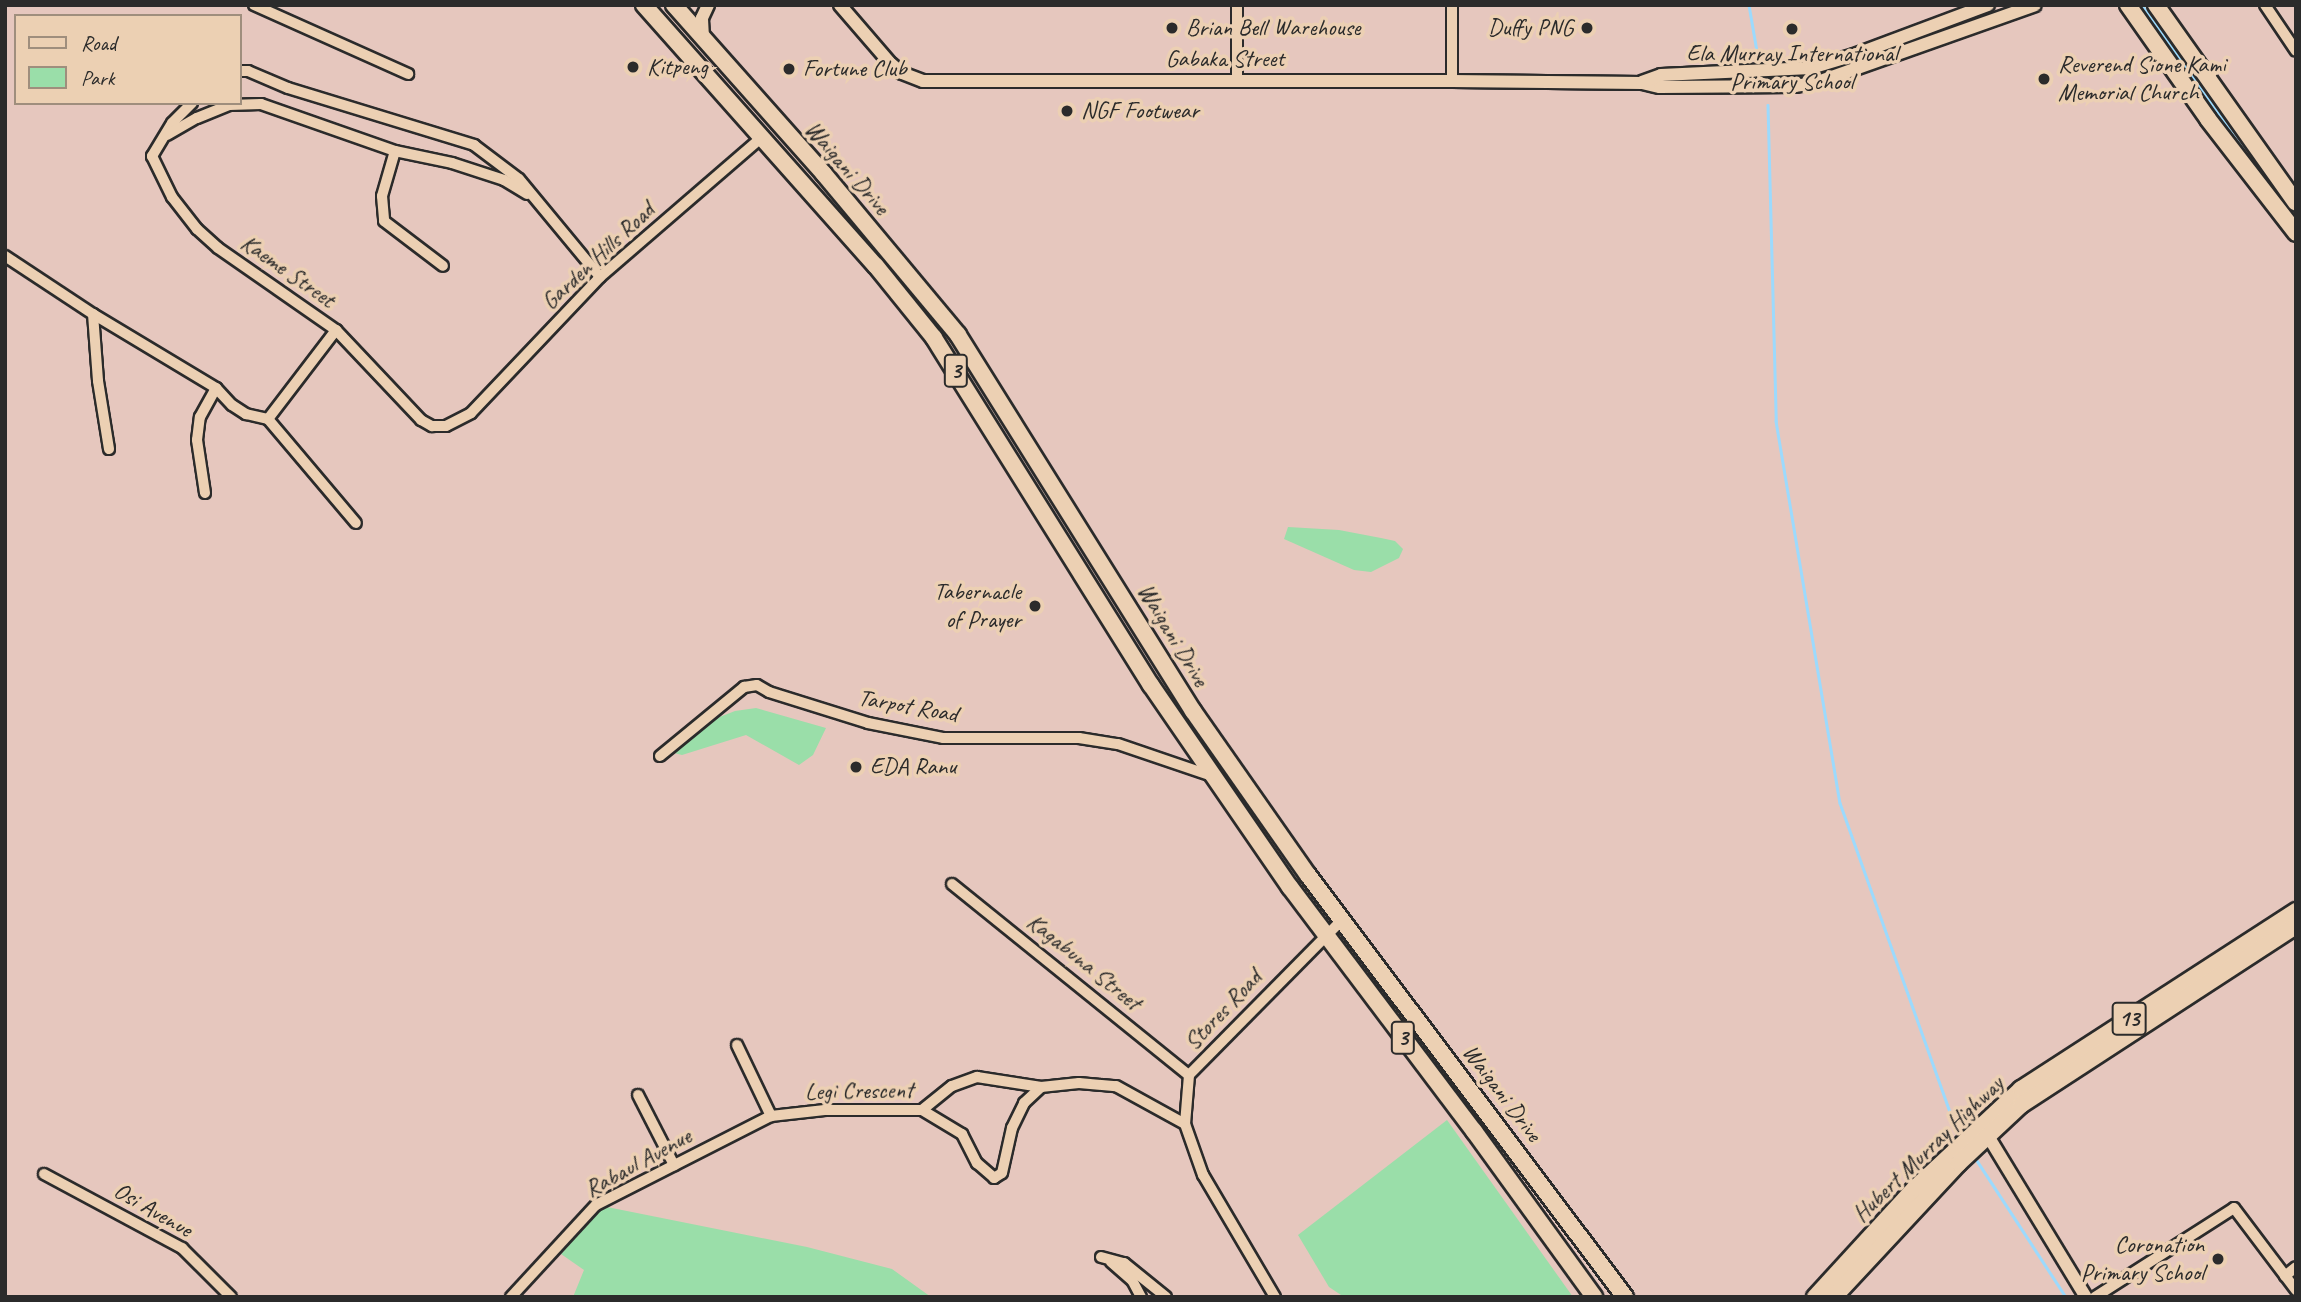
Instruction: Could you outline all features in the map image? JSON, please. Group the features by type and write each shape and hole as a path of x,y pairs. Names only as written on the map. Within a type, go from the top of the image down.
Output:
{"main road":[{"name":"Waigani Drive","path":"644,5 876,266 934,338 1152,685 1215,778 1325,937 1474,1131 1594,1297"},
{"path":"659,5 658,10 711,73 713,85"},
{"name":"Waigani Drive","path":"674,5 824,174 958,335 1193,711 1342,920 1625,1297"},
{"path":"2127,5 2208,119 2294,227"},
{"path":"2156,5 2296,203"},
{"path":"824,174 830,194 884,257 876,266"},
{"path":"907,274 896,281 948,348 952,365"},
{"path":"1141,626 1142,642 1200,732 1191,743"},
{"name":"Hubert Murray Highway","path":"1979,1138 2021,1089 2296,911"},
{"name":"Hubert Murray Highway","path":"1815,1297 1915,1188 2021,1105 2296,926"},
{"name":"Hubert Murray Highway","path":"1834,1297 1955,1158"}],"street":[{"path":"254,5 408,74"},
{"path":"703,39 702,18 708,5"},
{"name":"Gabaka Street","path":"840,5 891,64 902,74 923,81 1237,79 1642,82 1660,87 1795,86 1815,83 2035,5"},
{"path":"1237,5 1237,79"},
{"path":"1452,5 1452,81"},
{"name":"Gabaka Street","path":"1642,82 1661,75 1811,68 1854,55 1988,5"},
{"path":"2265,5 2296,51"},
{"path":"242,71 288,88 474,145 519,179 531,197 600,277"},
{"path":"163,137 197,118 229,106 261,104 395,151 452,163 504,180 531,197"},
{"name":"Kaeme Street","path":"190,105 172,123 152,156 172,197 197,229 218,248 336,330 421,420 432,426 446,426 471,412"},
{"name":"Garden Hills Road","path":"471,412 600,277 761,138"},
{"path":"395,151 382,195 384,221 443,266"},
{"path":"5,256 93,314 216,388 232,405 246,414 268,419 356,523"},
{"path":"93,314 98,382 109,449"},
{"path":"268,419 336,330"},
{"path":"205,493 197,440 200,417 216,388"},
{"name":"Tarpot Road","path":"660,756 744,687 757,685 769,692 869,723 943,738 1079,738 1118,744 1215,778"},
{"name":"Kagabuna Street","path":"952,884 1189,1075"},
{"name":"Stores Road","path":"1275,1297 1203,1175 1185,1124 1189,1075 1342,920"},
{"path":"737,1045 771,1116"},
{"path":"922,1110 952,1086 977,1077 1041,1087 1079,1083 1116,1086 1185,1124"},
{"name":"Legi Crescent","path":"771,1116 838,1109 922,1110 962,1134 977,1163 994,1178 1002,1173 1012,1128 1024,1103 1041,1087"},
{"path":"638,1095 674,1165"},
{"name":"Rabaul Avenue","path":"511,1297 596,1205 771,1116"},
{"path":"1979,1138 2086,1297"},
{"name":"Osi Avenue","path":"44,1174 182,1248 231,1297"},
{"path":"2095,1297 2234,1208 2296,1290"},
{"path":"1142,1297 1132,1280 1105,1258 1124,1263 1166,1297"},
{"path":"2285,1276 2296,1267"}],"green space":[{"path":"1288,527 1339,530 1381,538 1395,541 1403,549 1399,558 1371,572 1354,570 1284,539"},
{"path":"756,708 826,728 813,755 799,765 746,735 682,755 674,753 674,748 717,718 735,711"},
{"path":"1447,1120 1573,1297 1344,1297 1329,1287 1298,1235"},
{"path":"602,1206 807,1247 892,1269 931,1297 573,1297 584,1270 561,1254"}],"waterway":[{"path":"1749,5 1758,57"},
{"path":"2142,5 2258,170"},
{"path":"1768,105 1776,421 1840,803 1959,1137"},
{"path":"1974,1156 2066,1297"}],"place":[{"name":"Brian Bell Warehouse","path":"1172,28"},
{"name":"Duffy PNG","path":"1587,28"},
{"name":"Ela Murray International Primary School","path":"1792,29"},
{"name":"Kitpeng","path":"633,67"},
{"name":"Fortune Club","path":"789,69"},
{"name":"Reverend Sione Kami Memorial Church","path":"2044,79"},
{"name":"NGF Footwear","path":"1067,111"},
{"name":"Tabernacle of Prayer","path":"1035,606"},
{"name":"EDA Ranu","path":"856,767"},
{"name":"Coronation Primary School","path":"2218,1259"}]}
